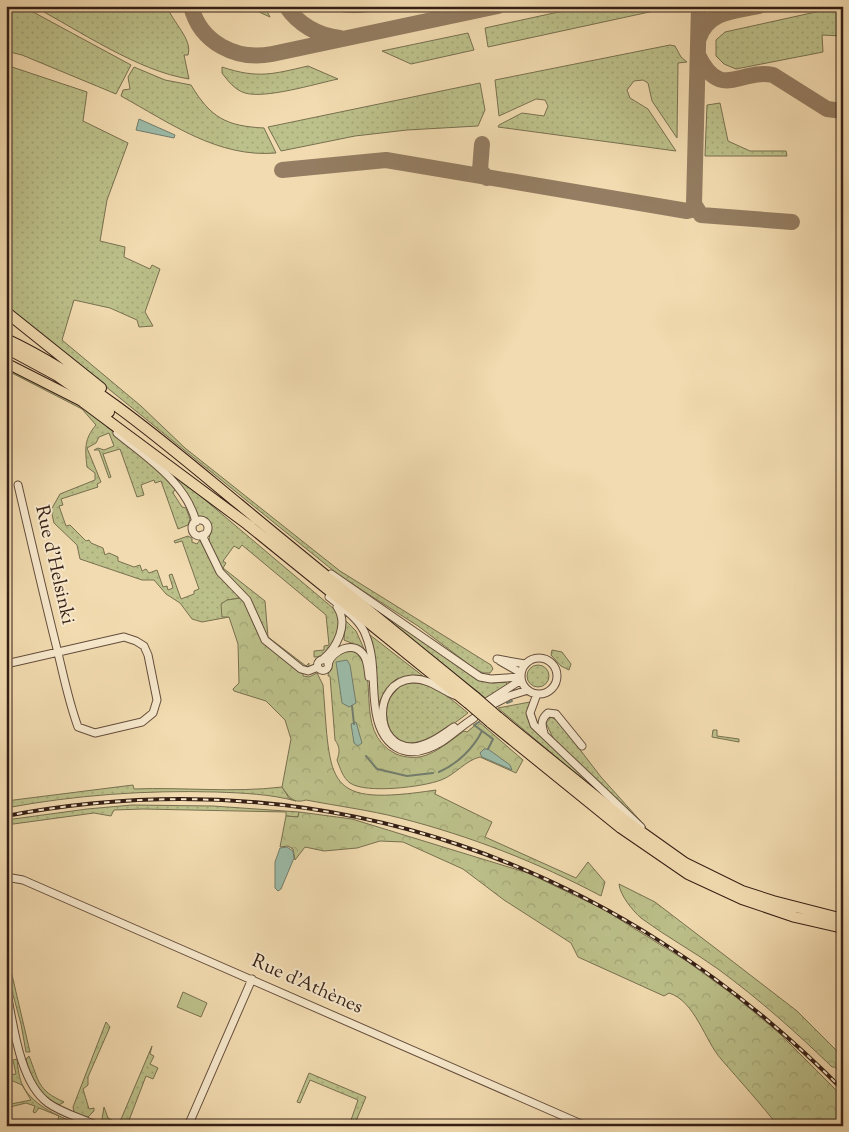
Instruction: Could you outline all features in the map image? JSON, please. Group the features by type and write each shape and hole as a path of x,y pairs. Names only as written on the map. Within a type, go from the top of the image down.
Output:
{"highway":[{"path":"6,312 126,408 206,478"},
{"path":"6,339 79,380 206,478 257,519 469,700"},
{"path":"6,348 56,375 93,399 216,500"},
{"path":"83,402 216,500 494,720 669,853 709,876 742,890 798,909 843,919"},
{"path":"494,720 622,828 688,874 742,899 795,917 843,928"}],"main road":[{"path":"6,363 83,402"}],"street":[{"path":"83,402 172,481 188,504 196,522"},
{"name":"Rue d'Helsinki","path":"6,664 58,653 124,637 136,640 144,646 148,655 156,700 153,714 142,722 95,733 78,727 58,653 41,587 18,485"},
{"path":"257,519 327,571 480,676 491,678 521,676"},
{"path":"202,535 208,531 207,524 201,520 193,526 193,531 202,535 220,572 248,600 265,640 301,669 308,671 318,667 318,663 325,662 336,652 350,648"},
{"path":"247,524 332,599 366,633 372,653 374,692 379,730 393,746 404,751 416,752 430,748 472,716 438,738 414,747 405,746 396,741 384,727 382,717 384,697 400,681 424,680 469,700"},
{"path":"325,662 340,633 342,617 332,599"},
{"path":"340,633 342,641 350,648 363,653 374,692"},
{"path":"525,664 497,659 521,676 528,690 537,694 547,692 554,686 557,678 556,670 551,662 542,658 534,658 525,664 521,676 490,703 528,690"},
{"path":"537,694 531,709 531,718 534,725 669,853"},
{"path":"545,735 541,722 543,717 551,712 562,720 582,746"},
{"name":"Rue d'Athènes","path":"9,878 252,979 586,1126"},
{"path":"188,1126 252,979"},
{"path":"6,988 25,1071 31,1085 51,1105 98,1126"}],"green space":[{"path":"6,6 22,6 131,65 116,94 22,55 6,51"},
{"path":"33,6 167,6 188,43 188,55 184,55 189,79 170,75 130,59"},
{"path":"246,6 264,6 270,17"},
{"path":"326,6 397,6 352,13 334,10"},
{"path":"586,6 677,6 488,47 485,28"},
{"path":"843,6 843,36 822,35 823,52 736,69 724,64 716,56 716,40 725,32"},
{"path":"468,33 474,50 411,64 382,51"},
{"path":"670,45 675,46 681,57 687,62 678,63 677,138 652,101 648,83 643,80 634,81 627,90 630,98 648,109 676,151 498,127 522,113 544,116 548,106 545,100 536,99 499,116 495,80"},
{"path":"6,65 87,92 83,121 128,143 107,200 100,241 125,247 124,257 150,269 152,265 160,269 145,312 153,326 139,327 137,320 110,308 74,300 62,340 141,406 185,448 340,571 491,665 493,669 490,673 483,673 475,669 418,626 340,576 6,306"},
{"path":"308,66 338,79 290,90 254,94 238,90 222,73 222,67 246,73 265,74"},
{"path":"134,67 165,80 191,85 213,113 229,122 264,128 276,153 234,150 214,144 176,127 121,96 123,90 130,89 128,77"},
{"path":"480,83 485,110 478,126 407,130 355,136 281,151 268,127"},
{"path":"720,103 728,141 750,151 786,151 787,156 705,156 707,105"},
{"path":"6,366 64,395 92,414 158,470 175,489 173,493 182,507 186,508 190,519 188,525 178,529 161,481 155,483 154,480 141,485 144,495 137,497 120,449 103,454 111,477 109,478 99,450 94,450 98,448 104,450 114,446 109,433 99,437 96,443 87,448 101,482 97,484 98,487 61,499 63,505 59,506 66,526 70,525 86,541 89,540 91,543 103,548 105,555 109,553 118,557 118,561 134,567 140,565 142,571 146,569 149,573 157,570 163,587 167,586 168,590 173,588 169,575 172,574 181,599 194,594 194,591 199,589 182,541 175,543 174,541 188,536 192,538 192,542 197,544 200,540 217,574 241,598 227,600 229,617 202,622 192,619 180,603 166,594 154,580 142,580 80,559 77,545 54,523 51,510 60,494 95,480 95,473 87,467 86,449 89,435 96,425 82,409 6,370"},
{"path":"172,472 340,614 337,635 331,648 321,656 314,657 314,651 324,650 324,646 329,645 326,615 242,545 239,549 234,546 223,561 226,563 223,568 265,601 268,637 306,666 309,663 309,667 305,668 267,638 254,608 222,572 209,541 211,523 206,518 198,517 172,477"},
{"path":"241,598 263,642 303,673 303,676 309,677 317,673 323,685 328,746 332,767 340,781 353,791 372,795 436,790 435,794 492,822 485,837 576,878 588,862 605,882 601,896 528,861 452,833 377,813 292,799 282,787 291,739 285,720 266,701 234,691 233,689 239,683 238,644 229,617 222,617 221,604 227,600"},
{"path":"384,614 477,680 494,683 506,682 507,685 488,700 383,616"},
{"path":"345,620 356,631 365,651 344,640"},
{"path":"370,635 423,676 415,675 401,678 386,691 378,704 374,652"},
{"path":"350,649 360,657 366,669 370,715 374,730 382,744 396,754 408,757 421,757 447,744 464,731 467,732 479,722 523,760 516,773 480,757 470,761 446,778 433,783 381,789 350,783 344,776 337,760 339,750 335,740 330,676 328,676 330,666 335,658"},
{"path":"552,650 562,652 571,664 569,670 561,666 551,655"},
{"path":"538,665 548,672 549,676 542,686 538,687 528,680 527,676 534,666"},
{"path":"408,683 425,685 441,692 468,713 428,739 415,743 403,743 394,737 388,724 386,702 401,685"},
{"path":"530,702 527,717 532,728 607,797 605,798 498,708"},
{"path":"551,717 558,721 601,777 646,827 554,740 546,723"},
{"path":"713,730 717,730 717,736 739,739 739,742 712,737"},
{"path":"133,785 134,789 245,790 282,787 289,798 296,801 246,793 163,792 111,794 32,803 6,808 6,801"},
{"path":"132,805 213,806 299,812 298,817 286,816 286,812 114,810 111,816 94,813 6,825 6,820"},
{"path":"299,812 352,819 528,873 603,909 688,962 736,997 779,1033 843,1097 843,1126 778,1126 721,1059 693,1013 678,997 669,993 664,996 578,957 571,943 504,900 463,869 403,842 380,841 357,848 324,851 305,847 295,860 293,849 288,846 280,847 286,816 298,817"},
{"path":"619,884 655,902 797,1011 843,1057 843,1077 835,1067 832,1067 778,1017 733,980 641,918 627,902"},
{"path":"6,949 30,1052 26,1052 21,1024 6,969"},
{"path":"183,992 207,1003 201,1017 177,1007"},
{"path":"106,1022 110,1027 88,1077 88,1085 83,1089 89,1109 94,1108 94,1111 88,1117 74,1112 73,1107"},
{"path":"152,1046 150,1054 154,1056 150,1064 158,1068 153,1079 146,1076 128,1123 132,1126 105,1125 102,1119 104,1107 108,1118 119,1124"},
{"path":"29,1056 40,1084 55,1098 64,1102 59,1105 52,1101 37,1086 26,1059"},
{"path":"17,1059 22,1083 34,1100 65,1119 82,1126 62,1120 60,1124 57,1122 59,1116 39,1108 35,1113 33,1112 35,1106 26,1103 6,1108 6,1105 31,1100 22,1085 6,1078 7,1066 9,1075 16,1074 13,1060"},
{"path":"309,1073 366,1097 354,1126 350,1126 350,1123 358,1100 310,1080 300,1103 297,1102"}],"shaded area":[{"path":"139,119 175,135 174,138 136,130"},
{"path":"347,660 350,665 356,703 349,707 342,703 336,662"},
{"path":"356,722 362,743 358,746 354,743 351,724"},
{"path":"484,749 488,749 510,765 512,770 482,757 480,753"},
{"path":"287,847 293,851 294,858 281,889 278,891 275,888 275,862 280,848"}],"waterway":[{"path":"507,703 512,701"},
{"path":"352,706 354,724"},
{"path":"479,722 474,725 493,739 488,749"},
{"path":"439,772 452,765 464,755 482,731"},
{"path":"366,756 377,769 407,776 433,773"}],"taxiway":[{"path":"191,6 196,19 211,39 233,52 246,55 272,54 498,6"},
{"path":"286,6 296,18 309,28 324,35 340,38"},
{"path":"694,204 699,6"},
{"path":"699,38 703,29 715,17 731,11 759,6"},
{"path":"698,55 706,69 715,77 723,80 732,80 761,74 773,75 827,109 843,111"},
{"path":"482,144 480,170 487,178"},
{"path":"282,170 386,160 687,211 691,210 694,204 701,215 792,222"}],"railway":[{"path":"6,816 124,801 239,801 351,816 459,845 563,887 662,943 756,1011 843,1090"}]}
